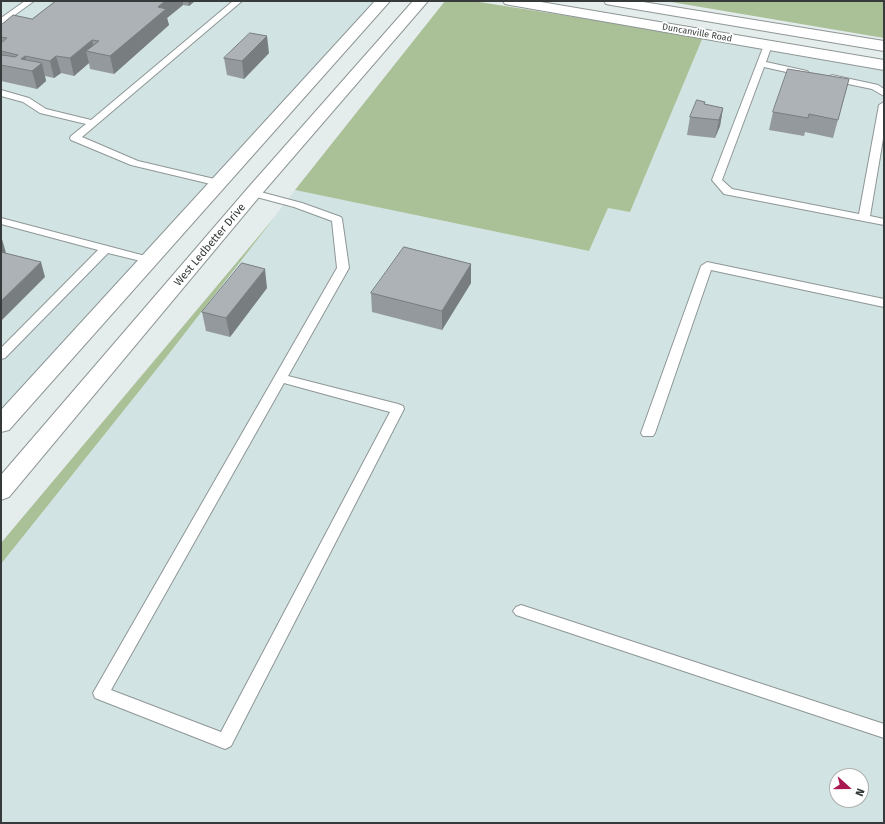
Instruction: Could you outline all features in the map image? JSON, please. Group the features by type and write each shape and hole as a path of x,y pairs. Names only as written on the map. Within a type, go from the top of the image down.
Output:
{"main road":[{"path":"1,424 383,1"},
{"name":"West Ledbetter Drive","path":"1,491 253,193 421,1"},
{"name":"Duncanville Road","path":"510,1 884,65"},
{"name":"Duncanville Road","path":"612,1 884,46"},
{"path":"219,183 253,193"}],"lane":[{"path":"1,22 30,1"},
{"path":"219,183 135,163 75,138 238,1"},
{"path":"768,45 718,180 728,192 884,222"},
{"path":"761,64 875,87 884,93"},
{"path":"1,93 26,100 43,111 93,123"},
{"path":"864,218 884,105"},
{"path":"253,193 298,205 336,219 343,268 280,378 101,693 225,741 398,408 280,378"},
{"path":"1,221 149,260"},
{"path":"1,355 106,248"},
{"path":"648,433 707,266 884,303"},
{"path":"521,611 884,731"}],"shaded area":[{"path":"1,1 377,1 1,411"},
{"path":"703,37 884,66 884,823 1,823 1,564 168,355 295,190 589,251 608,208 630,212"}],"green space":[{"path":"445,1 473,1 703,37 630,212 608,208 589,251 295,190"},
{"path":"665,1 884,1 884,38"},
{"path":"274,218 168,355 1,564 1,543"}],"building":[{"path":"56,1 165,1 158,7 166,9 110,56 86,51 99,41 92,40 70,58 56,56 50,61 25,56 21,59 42,63 32,71 1,65 1,57 3,55 15,57 18,55 1,51 1,43 7,38 1,37 1,25 13,15 32,19"},
{"path":"250,33 267,36 242,61 224,58"},
{"path":"788,69 849,79 838,120 809,114 808,118 773,112"},
{"path":"697,100 705,102 704,104 723,108 719,120 690,117"},
{"path":"404,247 471,264 442,311 371,293"},
{"path":"1,252 41,262 1,301"},
{"path":"242,263 265,269 226,318 202,312"}]}
